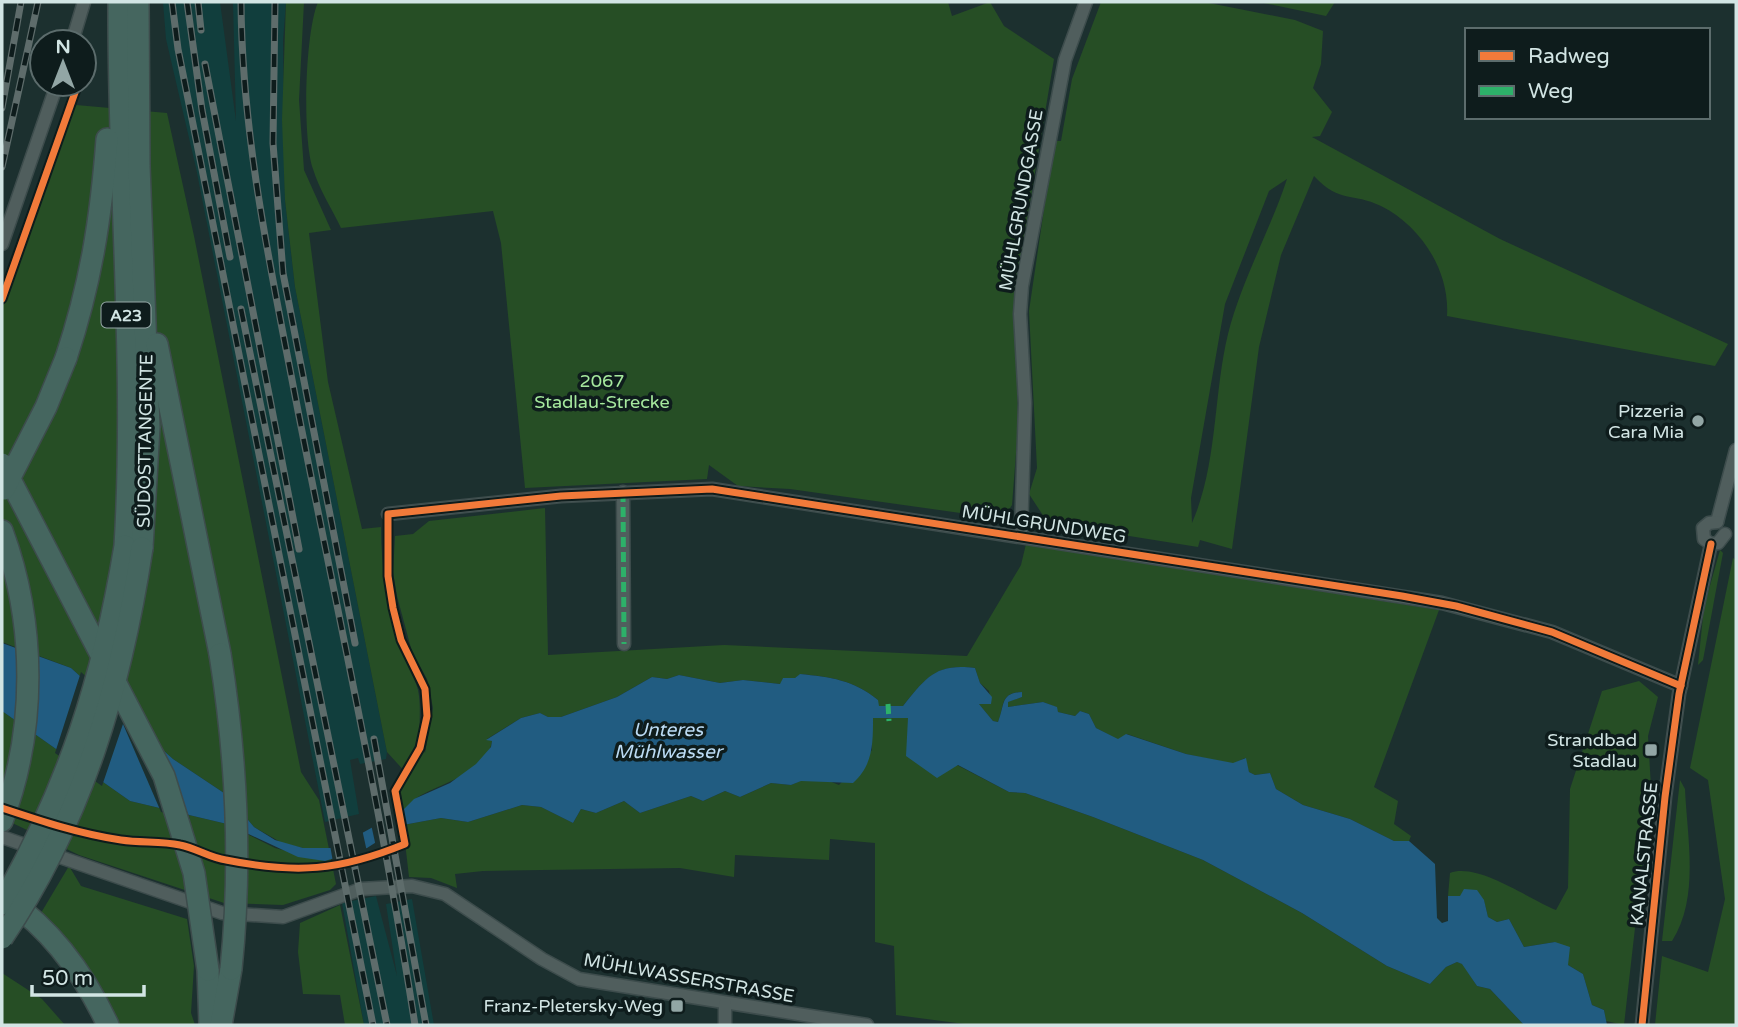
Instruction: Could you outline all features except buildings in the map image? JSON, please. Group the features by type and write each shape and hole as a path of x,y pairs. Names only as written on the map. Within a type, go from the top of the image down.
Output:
{"highway":[{"name":"A23","path":"119,2 121,80"},
{"name":"A23","path":"121,80 138,2"},
{"name":"SÜDOSTTANGENTE","path":"2,938 51,853 102,732 124,653 149,427 142,276 121,80"},
{"name":"SÜDOSTTANGENTE","path":"2,904 56,799 85,726 134,547 121,80"},
{"path":"2,492 41,418 81,313 99,235 121,80"},
{"path":"142,276 220,654 230,717 238,821 238,885 231,969 221,1025"},
{"path":"2,464 164,776 194,873 208,970 210,1025"},
{"path":"2,531 22,605 27,671 23,746 2,821"},
{"path":"2,895 54,940 76,968 108,1025"}],"street":[{"path":"76,28 84,2"},
{"name":"MÜHLGRUNDGASSE","path":"1021,535 1025,402 1022,286 1065,60 1086,2"},
{"path":"2,244 52,98"},
{"path":"1717,522 1736,450"},
{"name":"MÜHLGRUNDWEG","path":"388,514 623,492 712,489 1021,535 1456,606 1552,632 1681,686"},
{"path":"623,492 624,643"},
{"path":"1717,522 1730,535 1711,544 1704,539 1703,528 1709,523 1717,522"},
{"name":"KANALSTRASSE","path":"1642,1025 1665,797 1681,686 1711,544"},
{"name":"MÜHLWASSERSTRASSE","path":"2,837 222,913 253,918 283,917 361,889 412,886 445,894 542,959 579,979 867,1025"},
{"path":"725,1004 725,1025"}],"shaded area":[{"path":"163,2 220,2 236,121 233,2 286,2 283,41 285,200 295,287 387,752 386,759 360,764 358,758 350,760 359,814 325,822 196,168 166,39"},
{"path":"376,896 397,976 386,904 412,899 434,1025 364,1025 342,903"}],"green space":[{"path":"286,2 304,2 299,100 304,170 331,230 309,233 328,382 362,529 381,527 388,602 399,645 418,690 420,737 425,753 433,708 427,679 412,652 393,572 395,536 413,534 429,521 545,508 548,655 724,645 967,656 1021,565 1026,544 1439,610 1374,787 1398,801 1394,824 1411,836 1409,841 1394,841 1350,819 1303,805 1276,789 1270,773 1255,775 1249,772 1245,758 1233,764 1186,754 1127,734 1119,740 1096,728 1089,714 1080,711 1075,716 1058,712 1056,707 1043,702 1008,707 1007,702 1022,697 1022,692 1006,698 998,722 993,721 978,703 991,704 989,691 980,683 975,668 962,667 941,670 933,675 903,706 878,706 878,700 860,688 832,678 812,675 801,674 795,678 783,678 781,684 743,680 720,683 679,675 667,679 652,677 617,697 561,717 548,717 540,713 521,718 487,739 492,741 488,752 472,769 418,797 402,811 401,795 398,795 407,774 387,752 295,287 285,200 282,120"},
{"name":"2067 Stadlau-Strecke","path":"318,2 948,2 952,16 990,2 1004,26 1054,59 1016,286 1018,427 1012,505 1003,519 790,489 738,486 709,465 707,479 525,488 501,243 493,211 341,228 313,169 307,134 308,60"},
{"path":"1101,2 1204,2 1295,20 1323,31 1321,64 1313,88 1332,112 1320,136 1312,137 1500,239 1728,344 1715,366 1447,316 1447,299 1438,267 1409,225 1381,206 1331,191 1314,176 1281,255 1259,347 1232,549 1200,540 1198,547 1048,523 1029,494 1037,468 1029,311 1054,141 1061,141 1072,79","holes":["1287,179 1241,294 1228,334 1211,453 1192,523 1191,498 1225,304 1269,191"]},
{"path":"1259,2 1335,2 1326,16"},
{"path":"76,105 167,113 301,772 319,800 329,849 303,848 282,843 254,827 227,795 173,759 71,668 2,642 2,297"},
{"path":"1720,550 1723,553 1703,660 1698,665 1704,607"},
{"path":"1733,558 1736,560 1736,1025 1655,1025 1662,956 1708,972 1725,899 1708,780 1690,768"},
{"path":"1639,681 1658,697 1648,736 1651,787 1624,1025 1606,1021 1604,1010 1592,1005 1583,974 1568,965 1555,942 1524,947 1509,919 1497,922 1488,917 1484,901 1448,896 1450,873 1462,871 1489,877 1556,910 1568,888 1570,789 1602,691"},
{"path":"2,711 130,801 227,824 275,848 325,861 331,859 336,884 330,890 283,905 224,903 79,855 2,818"},
{"path":"872,718 908,718 957,765 1009,792 1025,793 1203,860 1302,913 1387,966 1430,984 1446,967 1457,962 1463,964 1477,986 1490,989 1524,1025 972,1025 896,1015 894,946 875,942 875,843 830,839 829,860 735,855 734,877 680,868 483,871 455,874 457,888 431,878 409,877 403,825 441,818 468,822 522,805 541,807 573,823 581,809 596,813 624,801 640,813 691,796 703,801 725,791 740,797 771,783 791,785 800,781 829,781 839,785 872,750"},
{"path":"1680,780 1685,789 1689,887 1681,924 1672,941 1662,941"},
{"path":"69,866 81,886 187,919 194,966 191,1013 195,1025 116,1025 38,918"},
{"path":"340,905 364,1025 345,1025 340,995 303,994 298,952 300,923"},
{"path":"2,973 42,999 65,1025 2,1025"}],"water":[{"name":"Unteres Mühlwasser","path":"2,643 71,668 173,759 227,795 254,827 275,840 303,848 335,848 402,811 414,799 450,783 476,764 491,747 492,741 486,740 521,718 540,713 548,717 561,717 617,697 652,677 667,679 679,675 720,683 743,680 780,684 783,678 795,678 800,674 811,675 832,678 860,688 878,700 879,706 903,706 925,680 941,670 975,668 980,683 992,697 991,704 979,704 993,721 998,722 1007,697 1022,692 1022,697 1008,702 1008,707 1043,702 1057,707 1058,712 1075,716 1080,711 1089,714 1096,728 1118,739 1126,734 1186,754 1233,763 1246,758 1249,772 1255,775 1270,773 1276,789 1303,805 1350,819 1394,841 1409,841 1435,864 1437,918 1442,923 1448,921 1448,896 1460,896 1464,889 1477,890 1484,900 1488,917 1497,922 1509,919 1524,947 1555,942 1570,947 1568,965 1583,974 1592,1005 1604,1010 1607,1025 1524,1025 1490,989 1477,986 1462,964 1457,962 1446,967 1430,984 1387,966 1302,913 1203,860 1025,793 1009,792 958,765 937,778 906,756 908,718 873,718 872,745 868,761 853,783 771,783 740,797 725,791 703,801 691,796 640,813 624,801 596,813 581,809 573,823 541,807 522,805 468,822 441,818 403,825 367,848 325,861 298,857 227,824 130,801 2,711"}],"pier":[{"path":"81,672 159,741 190,819 161,812 123,724 102,786 55,753"},
{"path":"396,811 400,832 376,847 371,824"},
{"path":"362,829 367,852 333,862 330,845"}],"railway":[{"path":"2,108 21,2"},
{"path":"2,167 38,2"},
{"path":"172,2 178,49 373,1025"},
{"path":"187,2 202,110 230,257"},
{"path":"198,2 201,30"},
{"path":"241,2 247,105 260,207 374,794 415,1025"},
{"path":"275,2 273,143 283,273 355,643"},
{"path":"205,64 299,549"},
{"path":"241,309 387,1025"},
{"path":"374,739 426,1025"}],"marked path":[{"path":"623,492 624,644"},
{"path":"888,704 889,721"}],"cycle path":[{"path":"2,299 73,98"},
{"path":"2,808 91,834 128,841 180,845 220,859 274,867 338,865 405,844 395,791 420,748 427,716 425,689 401,640 393,608 388,576 388,514 561,496 712,489 1402,596 1456,606 1552,632 1681,686"},
{"path":"1642,1025 1665,797 1679,694 1711,544"}],"place":[{"name":"Pizzeria Cara Mia","path":"1698,421"},
{"name":"Strandbad Stadlau","path":"1651,750"},
{"name":"Franz-Pletersky-Weg","path":"677,1006"}]}
